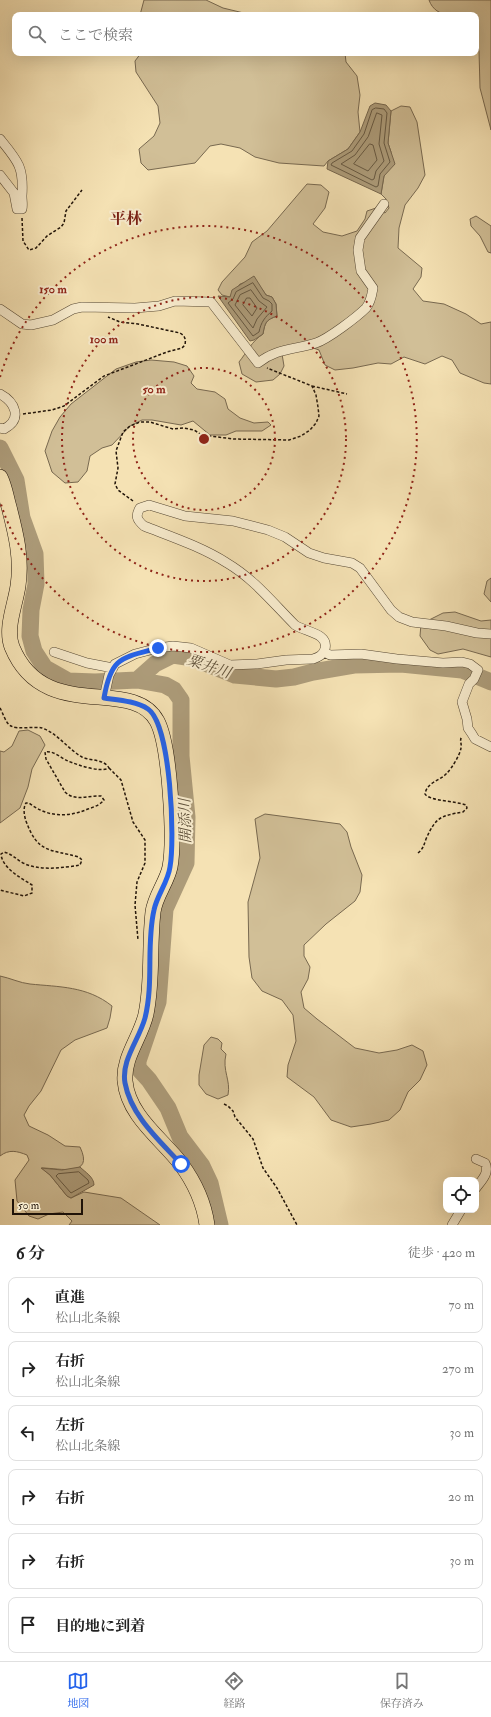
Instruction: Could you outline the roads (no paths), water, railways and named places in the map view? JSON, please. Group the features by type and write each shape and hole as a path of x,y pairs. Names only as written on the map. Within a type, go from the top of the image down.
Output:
{"main road":[{"path":"0,478 9,507 19,552 18,587 10,625 11,644 18,660 29,673 43,684 59,692 75,695 105,693 149,709 158,722 164,741 172,824 170,869 154,908 150,996 144,1019 126,1064 125,1082 131,1105 142,1120 181,1164 194,1184 204,1206 207,1225"}],"street":[{"path":"0,139 20,167 23,179 23,207 20,210 16,207 14,193 0,175"},
{"path":"0,309 22,324 31,325 53,320 73,309 82,307 135,308 159,306 175,301 212,302 258,363 275,352 317,342 342,327 367,307 371,299 373,288 361,270 358,250 360,238 384,204"},
{"path":"0,394 11,401 14,407 15,415 10,426 4,429 0,428"},
{"path":"105,693 115,664 135,654 173,646 191,648 230,664 237,665 313,659 320,656 324,652 326,645 325,641 320,635 302,630 295,625 258,587 229,564 211,554 144,526 138,521 137,515 140,508 149,504 185,516 233,521 268,530 285,537 309,553 324,558 352,563 360,568 391,610 399,617 412,622 491,634"},
{"path":"54,652 111,672"},
{"path":"324,652 330,655 361,654 397,659 443,663 462,662 470,664 478,670 476,676 468,684 462,702 468,719 468,728 476,739 491,747"},
{"path":"476,1158 485,1163 487,1166 486,1172 479,1183"},
{"path":"452,1225 459,1213"}],"water":[{"path":"375,103 386,105 391,111 388,143 395,164 384,176 381,194 327,169 328,161 348,149 360,132 370,106"},
{"path":"254,276 266,295 272,297 276,304 277,316 267,322 264,327 263,334 250,341 218,296 230,297 232,290"},
{"path":"80,1167 91,1177 94,1185 71,1198 67,1196 50,1175 41,1168 62,1170"}],"waterway":[{"name":"粟井川","path":"0,448 16,480 22,518 35,554 36,584 31,610 30,636 34,651 45,668 68,681 95,682 137,680 155,664 173,655 193,658 235,675 276,679 294,677 354,665 401,664 462,670 491,682"},
{"name":"開添川","path":"137,680 165,685 174,690 181,700 181,756 187,817 186,863 165,909 158,1002 138,1061 138,1068 149,1080 168,1108 180,1137 202,1166 210,1183 220,1225"}],"district":[{"name":"平林","path":"126,218"}]}
